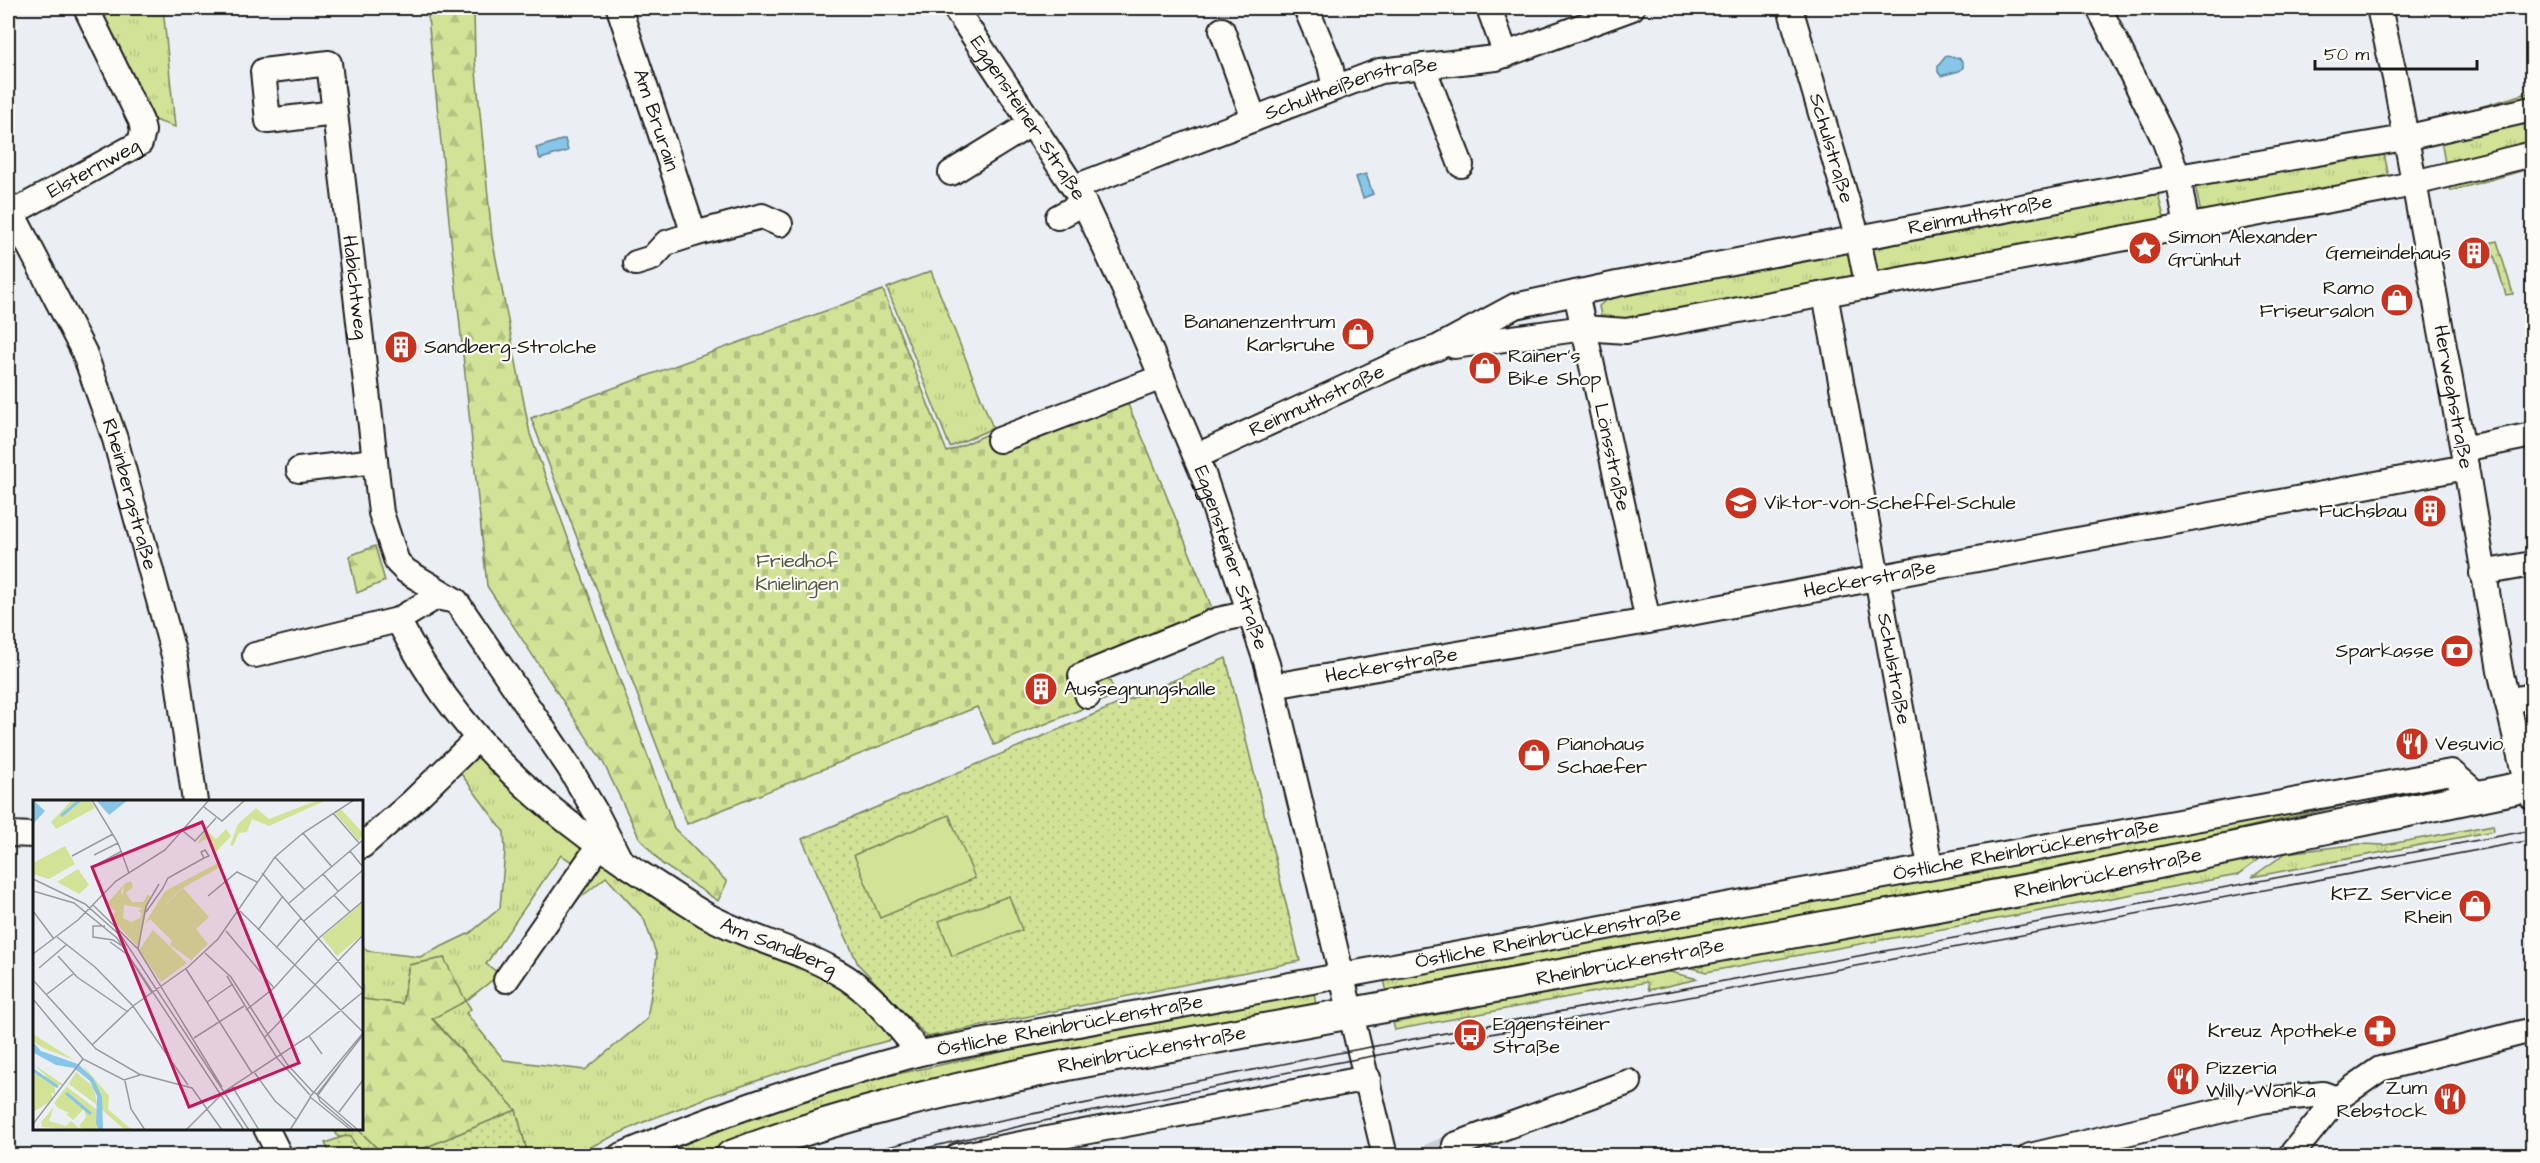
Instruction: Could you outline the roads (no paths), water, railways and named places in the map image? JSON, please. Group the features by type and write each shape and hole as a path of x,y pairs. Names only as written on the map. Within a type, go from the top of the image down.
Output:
{"main road":[{"name":"Rheinbrückenstraße","path":"731,1155 802,1131 934,1093 1067,1065 2058,884 2478,795 2531,789"}],"street":[{"name":"Elsternweg","path":"10,209 140,143 143,131 141,121 86,8"},
{"name":"Am Brurain","path":"620,8 691,227"},
{"name":"Eggensteiner Straße","path":"955,8 1080,195 1197,456 1272,686 1385,1155"},
{"path":"1306,8 1330,65 1335,88"},
{"path":"1489,8 1506,55"},
{"name":"Schultheißenstraße","path":"1058,217 1080,195 1254,119 1380,71 1496,58 1632,8"},
{"name":"Schulstraße","path":"1790,8 1858,239 1868,287"},
{"path":"2099,8 2164,139 2178,177 2187,227"},
{"name":"Herweghstraße","path":"2379,8 2464,458 2482,573 2507,701 2531,789"},
{"path":"1222,30 1254,119"},
{"path":"1422,67 1461,165"},
{"name":"Reinmuthstraße","path":"1197,456 1416,355 1437,348 1515,306 2178,177 2405,138 2532,109"},
{"name":"Habichtweg","path":"335,113 381,513 397,562 406,571 452,600"},
{"path":"951,173 1032,123"},
{"name":"Reinmuthstraße","path":"1437,348 1584,328 1626,331 2412,184 2532,154"},
{"name":"Rheinbergstraße","path":"10,209 84,352 115,440 175,659 195,800"},
{"path":"636,263 652,258 666,243 691,227 762,216 780,224"},
{"name":"Lönsstraße","path":"1576,293 1648,621"},
{"name":"Schulstraße","path":"1825,294 1879,578 1930,866"},
{"path":"999,440 1162,377"},
{"name":"Heckerstraße","path":"1272,686 1648,621 1879,578 2464,458 2532,435"},
{"path":"299,470 375,461"},
{"path":"2482,573 2532,564"},
{"path":"255,655 398,620 436,597 452,600 569,767 596,810 620,860"},
{"path":"1088,696 1081,676 1218,620 1250,613"},
{"name":"Am Sandberg","path":"398,620 435,685 477,739 520,783 560,818 620,860 705,914 824,965 848,978 866,992 920,1053"},
{"path":"2507,701 2532,696"},
{"path":"363,845 411,803 477,739"},
{"name":"Östliche Rheinbrückenstraße","path":"620,1155 707,1121 817,1083 920,1053 2451,772 2478,795"},
{"path":"8,834 33,835"},
{"path":"506,980 599,846"},
{"path":"2290,1155 2337,1099 2380,1069 2532,1030"},
{"path":"958,1155 1368,1078"},
{"path":"1455,1145 1629,1082"},
{"path":"2030,1155 2265,1100 2323,1094 2337,1099"},
{"path":"267,1130 280,1155"}],"water":[{"path":"1946,56 1959,58 1963,62 1963,68 1941,76 1938,66"},
{"path":"565,139 568,151 540,159 536,148"},
{"path":"1366,174 1373,194 1363,198 1356,177"}],"tunnel":[{"path":"1429,1156 1455,1145"}],"tram line":[{"path":"854,1156 957,1129 1333,1054 2532,830"},
{"path":"892,1156 1029,1124 1335,1063 2532,840"}],"place":[{"name":"Simon Alexander Grünhut","path":"2145,248"},
{"name":"Gemeindehaus","path":"2474,253"},
{"name":"Ramo Friseursalon","path":"2397,300"},
{"name":"Bananenzentrum Karlsruhe","path":"1358,334"},
{"name":"Sandberg-Strolche","path":"401,347"},
{"name":"Rainer's Bike Shop","path":"1485,368"},
{"name":"Viktor-von-Scheffel-Schule","path":"1741,503"},
{"name":"Fuchsbau","path":"2430,511"},
{"name":"Sparkasse","path":"2457,651"},
{"name":"Aussegnungshalle","path":"1041,689"},
{"name":"Vesuvio","path":"2412,744"},
{"name":"Pianohaus Schaefer","path":"1534,755"},
{"name":"KFZ Service Rhein","path":"2475,906"},
{"name":"Kreuz Apotheke","path":"2380,1031"},
{"name":"Eggensteiner Straße","path":"1470,1035"},
{"name":"Pizzeria Willy Wonka","path":"2183,1079"},
{"name":"Zum Rebstock","path":"2450,1099"}],"park label":[{"name":"Friedhof Knielingen","path":"797,572"}]}
